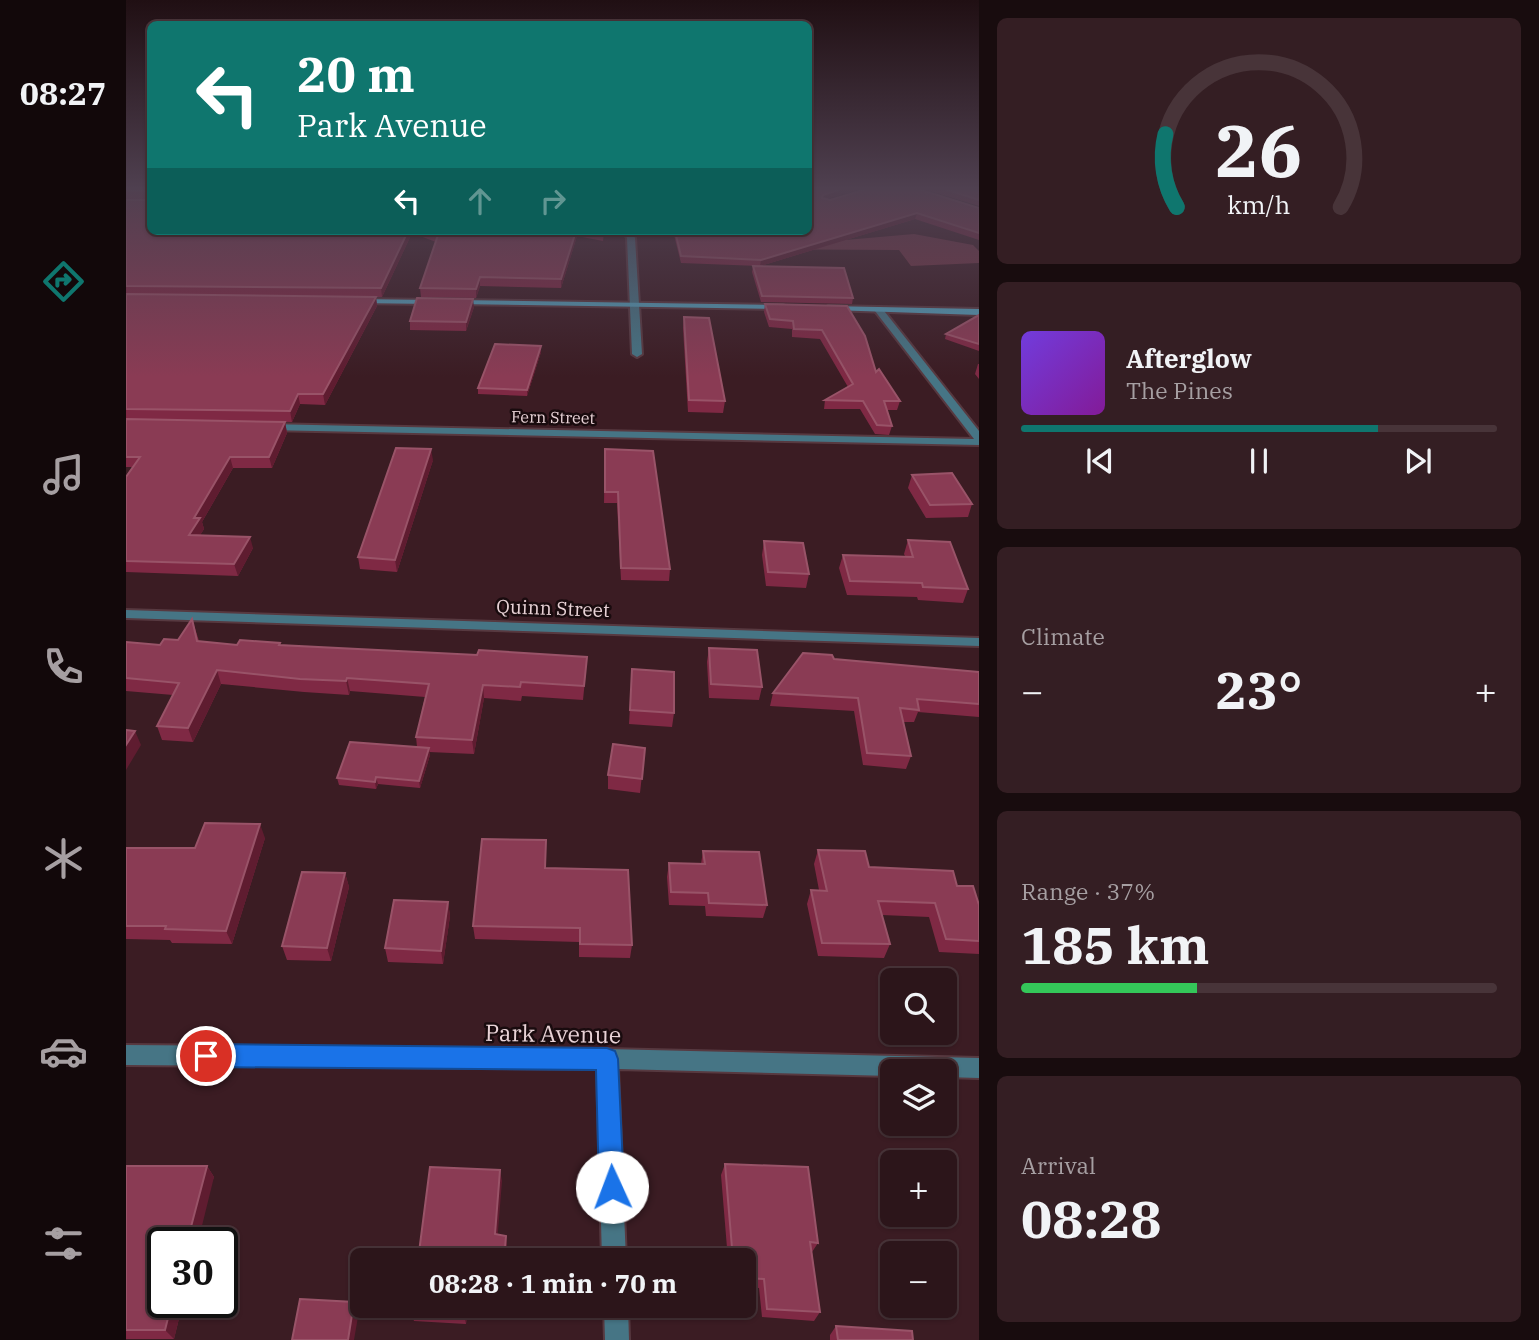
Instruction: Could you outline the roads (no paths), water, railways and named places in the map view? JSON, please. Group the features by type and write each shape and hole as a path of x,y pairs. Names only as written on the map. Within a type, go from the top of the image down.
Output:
{"street":[{"path":"631,252 637,355"},
{"path":"353,301 437,302"},
{"path":"451,302 796,308"},
{"path":"823,308 979,312"},
{"path":"877,309 979,440"},
{"name":"Fern Street","path":"251,427 979,440"},
{"name":"Quinn Street","path":"126,614 979,642"},
{"name":"Park Avenue","path":"126,1055 607,1059 979,1068"},
{"path":"607,1059 614,1248"},
{"path":"616,1318 617,1340"}]}
